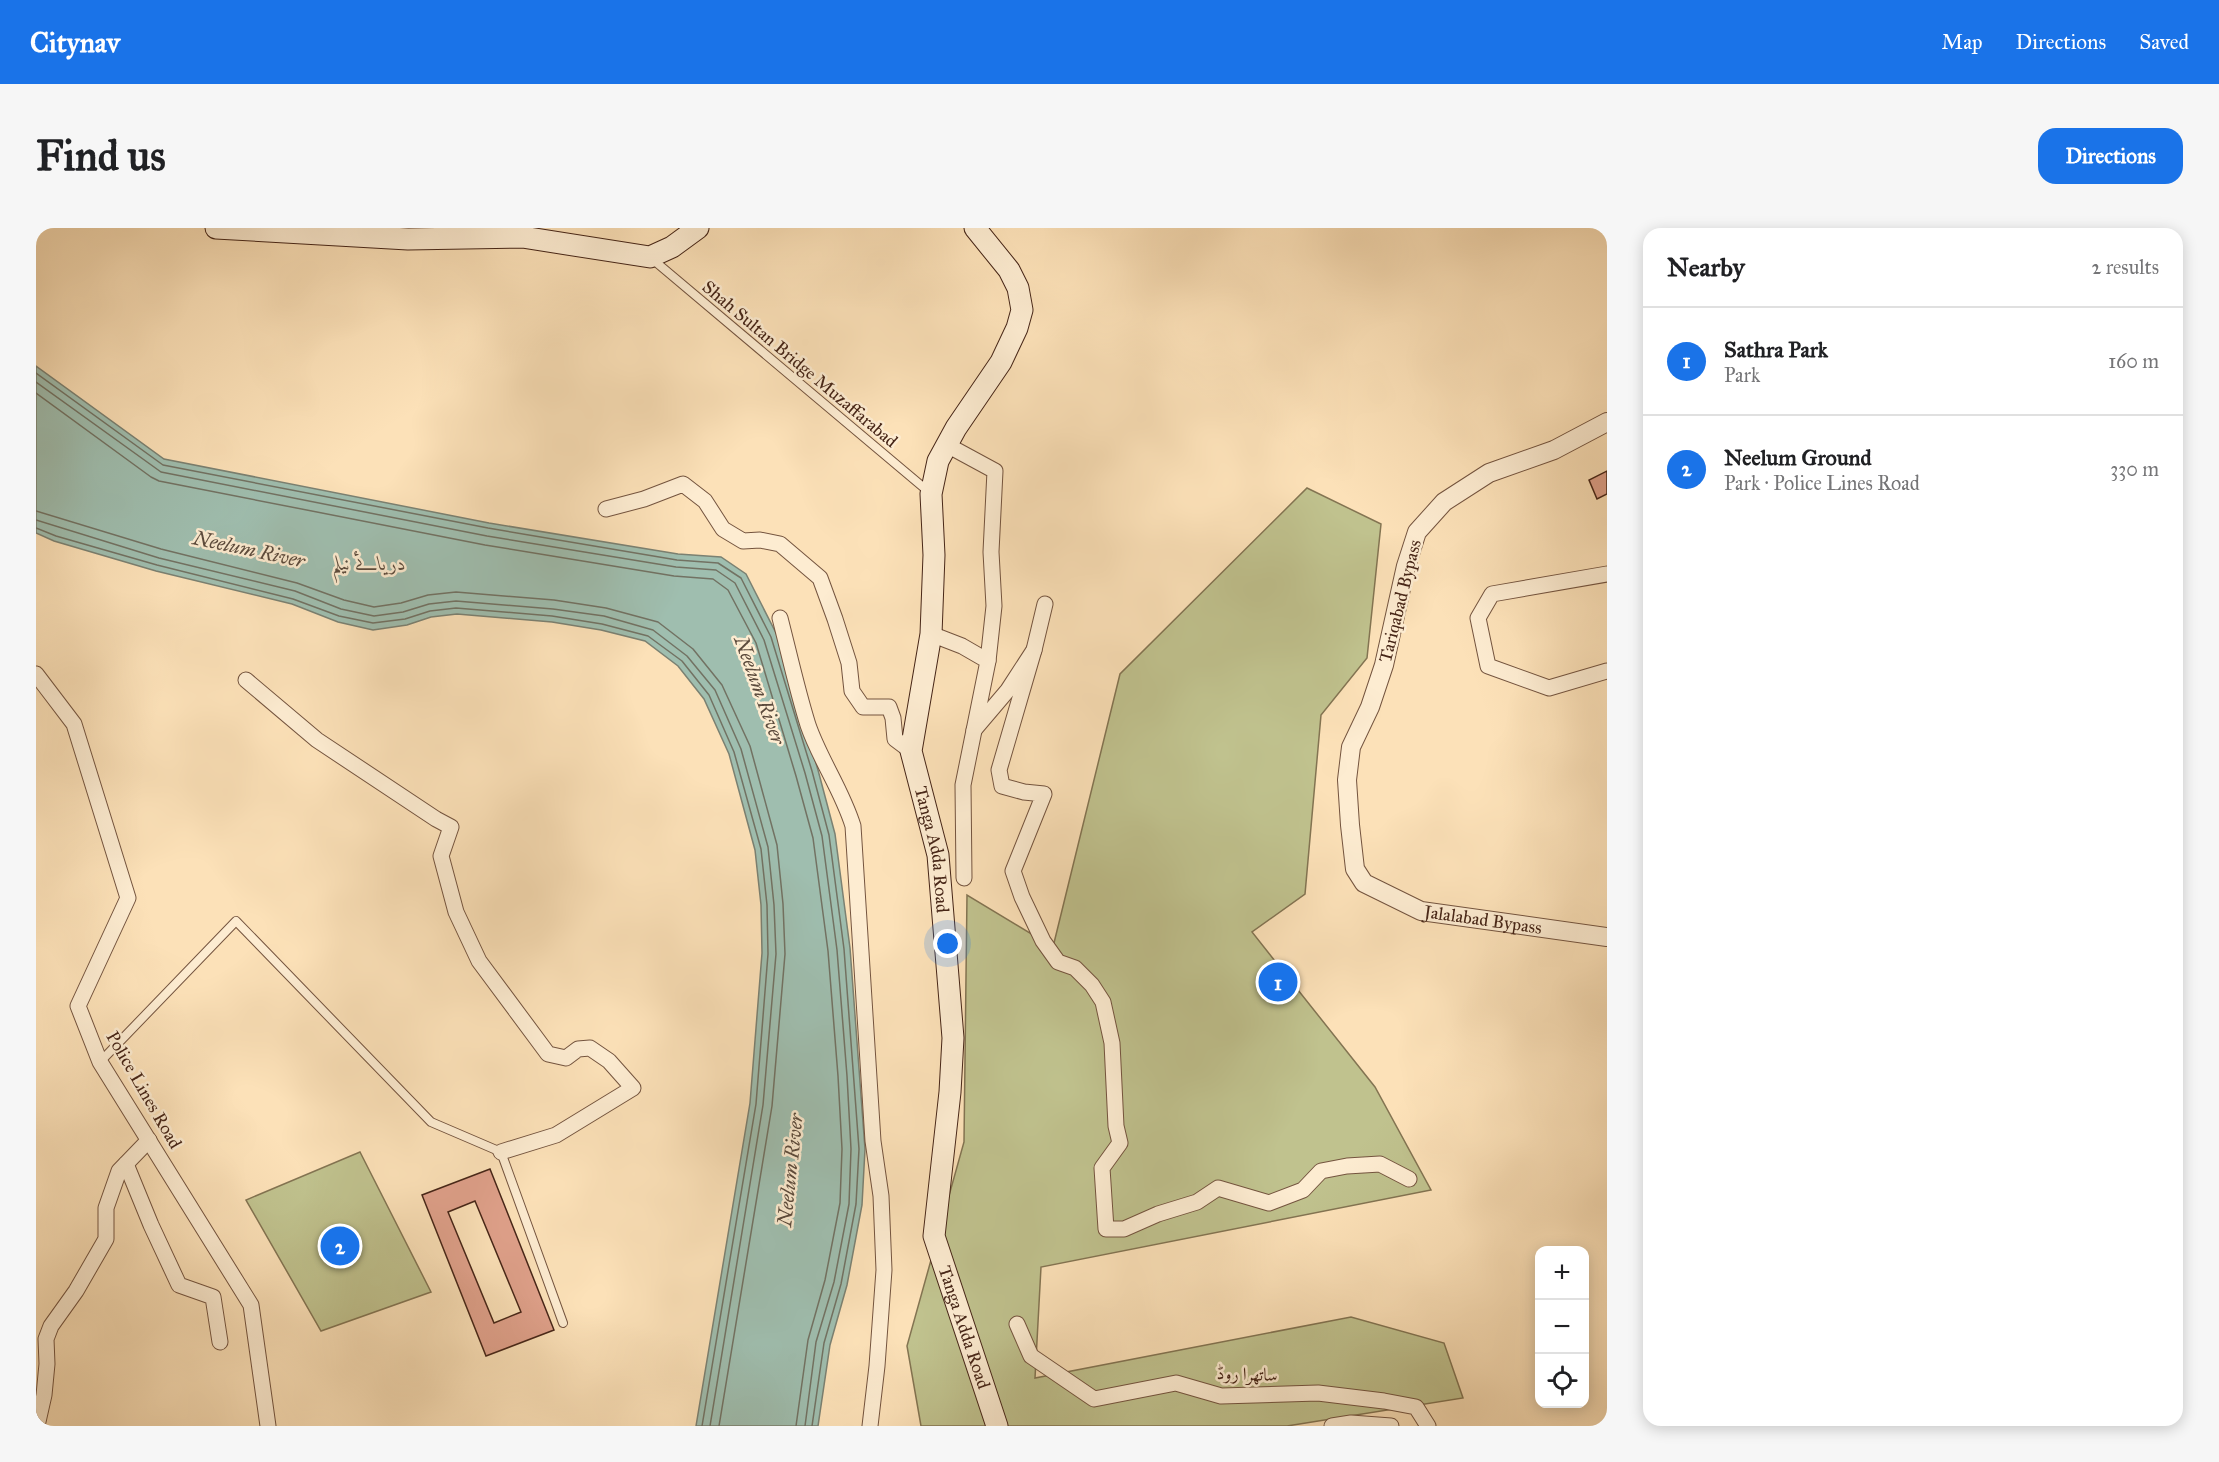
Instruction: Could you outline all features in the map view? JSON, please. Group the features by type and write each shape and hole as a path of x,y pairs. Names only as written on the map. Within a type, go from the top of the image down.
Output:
{"main road":[{"path":"216,228 408,239 522,237 650,257 672,247 698,228"},
{"name":"Tanga Adda Road","path":"975,228 1009,270 1018,288 1022,310 1017,328 1000,362 956,428 938,461 931,494 934,555 931,634 911,751 938,855 953,1038 950,1092 934,1236 997,1426"}],"street":[{"name":"Tariqabad Bypass","path":"1364,883 1355,869 1347,780 1352,747 1370,707 1384,665 1406,566 1417,532 1444,502 1489,473 1554,450 1607,422"},
{"path":"946,445 996,471 991,552 994,606 988,661 963,785 964,878"},
{"path":"606,509 644,499 683,484 705,501 723,529 743,541 760,540 780,544 820,578 836,619 849,663 852,691 863,707 889,707 893,718 895,740 911,751"},
{"path":"1607,574 1492,594 1478,618 1488,666 1549,688 1607,671"},
{"path":"1045,604 999,770 1002,786 1044,794 1013,871 1022,897 1043,941 1059,963 1075,968 1092,985 1103,1002 1112,1043 1116,1126 1120,1143 1102,1168 1106,1229 1124,1229 1158,1214 1197,1202 1218,1188 1269,1203 1304,1190 1321,1171 1347,1166 1380,1164 1409,1179"},
{"path":"780,618 808,725 824,764 846,803 853,826 873,1141 881,1196 884,1270 878,1366 870,1426"},
{"path":"931,634 962,646 988,661"},
{"path":"972,732 1008,690 1034,650"},
{"name":"Police Lines Road","path":"36,674 74,724 128,898 78,1006 100,1062 251,1305 268,1426"},
{"path":"246,680 317,740 451,826 441,856 456,912 480,961 548,1054 566,1058 578,1049 590,1048 609,1061 633,1088 556,1135 501,1152"},
{"name":"Jalalabad Bypass","path":"1364,883 1420,911 1607,937"},
{"path":"38,1426 47,1364 46,1339 51,1326 76,1291 106,1239 106,1208 119,1172 149,1140"},
{"path":"126,1164 179,1285 213,1297 220,1342"},
{"name":"ساتھرا روڈ","path":"1017,1324 1031,1356 1094,1400 1176,1383 1221,1396 1318,1393 1416,1407 1428,1426"},
{"path":"1332,1426 1351,1423 1391,1426"}],"lane":[{"name":"Shah Sultan Bridge Muzaffarabad","path":"650,257 931,494"},
{"path":"100,1062 236,921 431,1122 501,1152 563,1323"}],"green space":[{"path":"1307,488 1381,524 1367,658 1321,715 1305,894 1252,932 1375,1087 1431,1190 1041,1267 1035,1378 1351,1317 1444,1343 1463,1398 1287,1426 921,1426 907,1346 964,1142 967,895 1053,947 1120,674"},
{"path":"360,1152 431,1292 321,1331 246,1200"}],"water":[{"name":"دریائے نیلم","path":"36,366 164,459 489,523 678,554 721,557 746,574 777,635 818,770 835,834 850,948 865,1149 862,1205 847,1285 830,1345 818,1426 696,1426 750,1103 762,953 761,905 755,850 729,754 704,699 678,666 645,641 601,630 552,622 457,614 431,617 407,625 373,630 338,622 292,604 156,571 54,541 36,533"}],"building":[{"path":"1607,471 1607,494 1597,499 1589,480"},
{"path":"490,1169 554,1330 486,1356 422,1195","holes":["475,1201 521,1312 494,1323 448,1212"]}],"place":[{"name":"Sathra Park","path":"1278,982"},
{"name":"Neelum Ground","path":"340,1246"}],"water label":[{"name":"Neelum River","path":"249,549"},
{"name":"Neelum River","path":"760,690"},
{"name":"Neelum River","path":"790,1170"}]}
